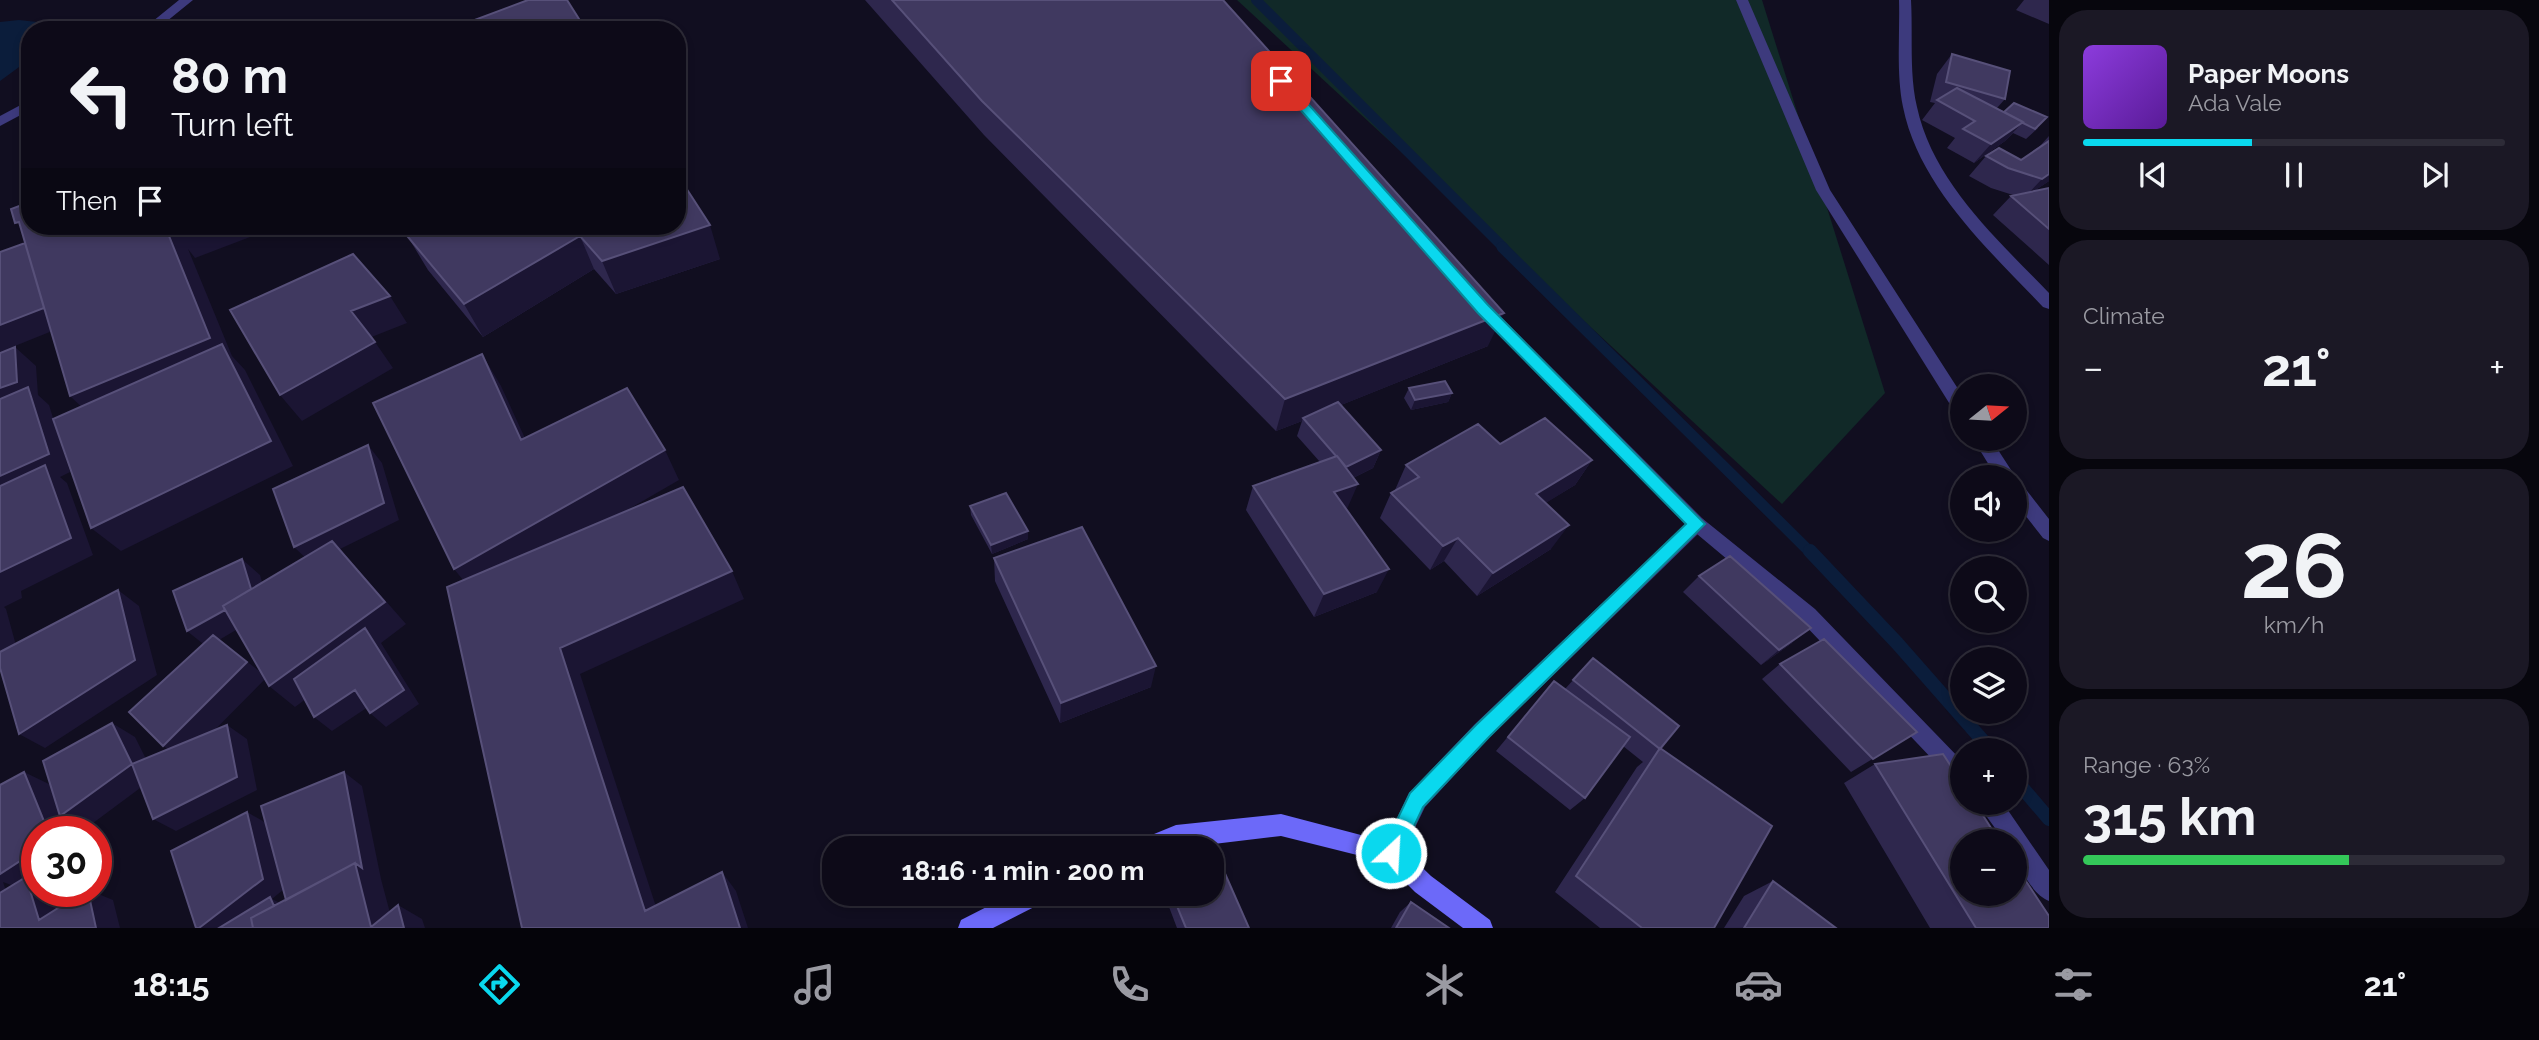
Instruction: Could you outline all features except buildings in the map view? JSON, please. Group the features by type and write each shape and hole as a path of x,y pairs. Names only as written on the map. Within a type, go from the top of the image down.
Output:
{"main road":[{"path":"1176,836 1281,825 1391,853 1423,884 1482,928"},
{"path":"969,928 1012,906"}],"street":[{"path":"160,21 187,0"},
{"path":"1742,0 1823,190 1950,390"},
{"path":"1905,0 1910,108 1934,169 1991,241 2049,303"},
{"path":"0,122 21,109"},
{"path":"1474,299 1697,524 1808,615 1950,763"},
{"path":"2027,504 2049,533"},
{"path":"1391,853 1417,800 1482,731 1697,524"},
{"path":"1999,815 2049,890"}],"green space":[{"path":"1237,0 1762,0 1885,393 1782,504"}],"water":[{"path":"19,20 28,21 21,21 21,66 0,81 0,22"}],"waterway":[{"path":"1256,0 1504,248"},
{"path":"1502,247 1811,553"},
{"path":"1810,551 1897,643 1981,738"},
{"path":"2027,793 2049,819"}],"route":[{"path":"1281,81 1483,309 1697,524 1482,731 1417,800 1391,853"}]}
